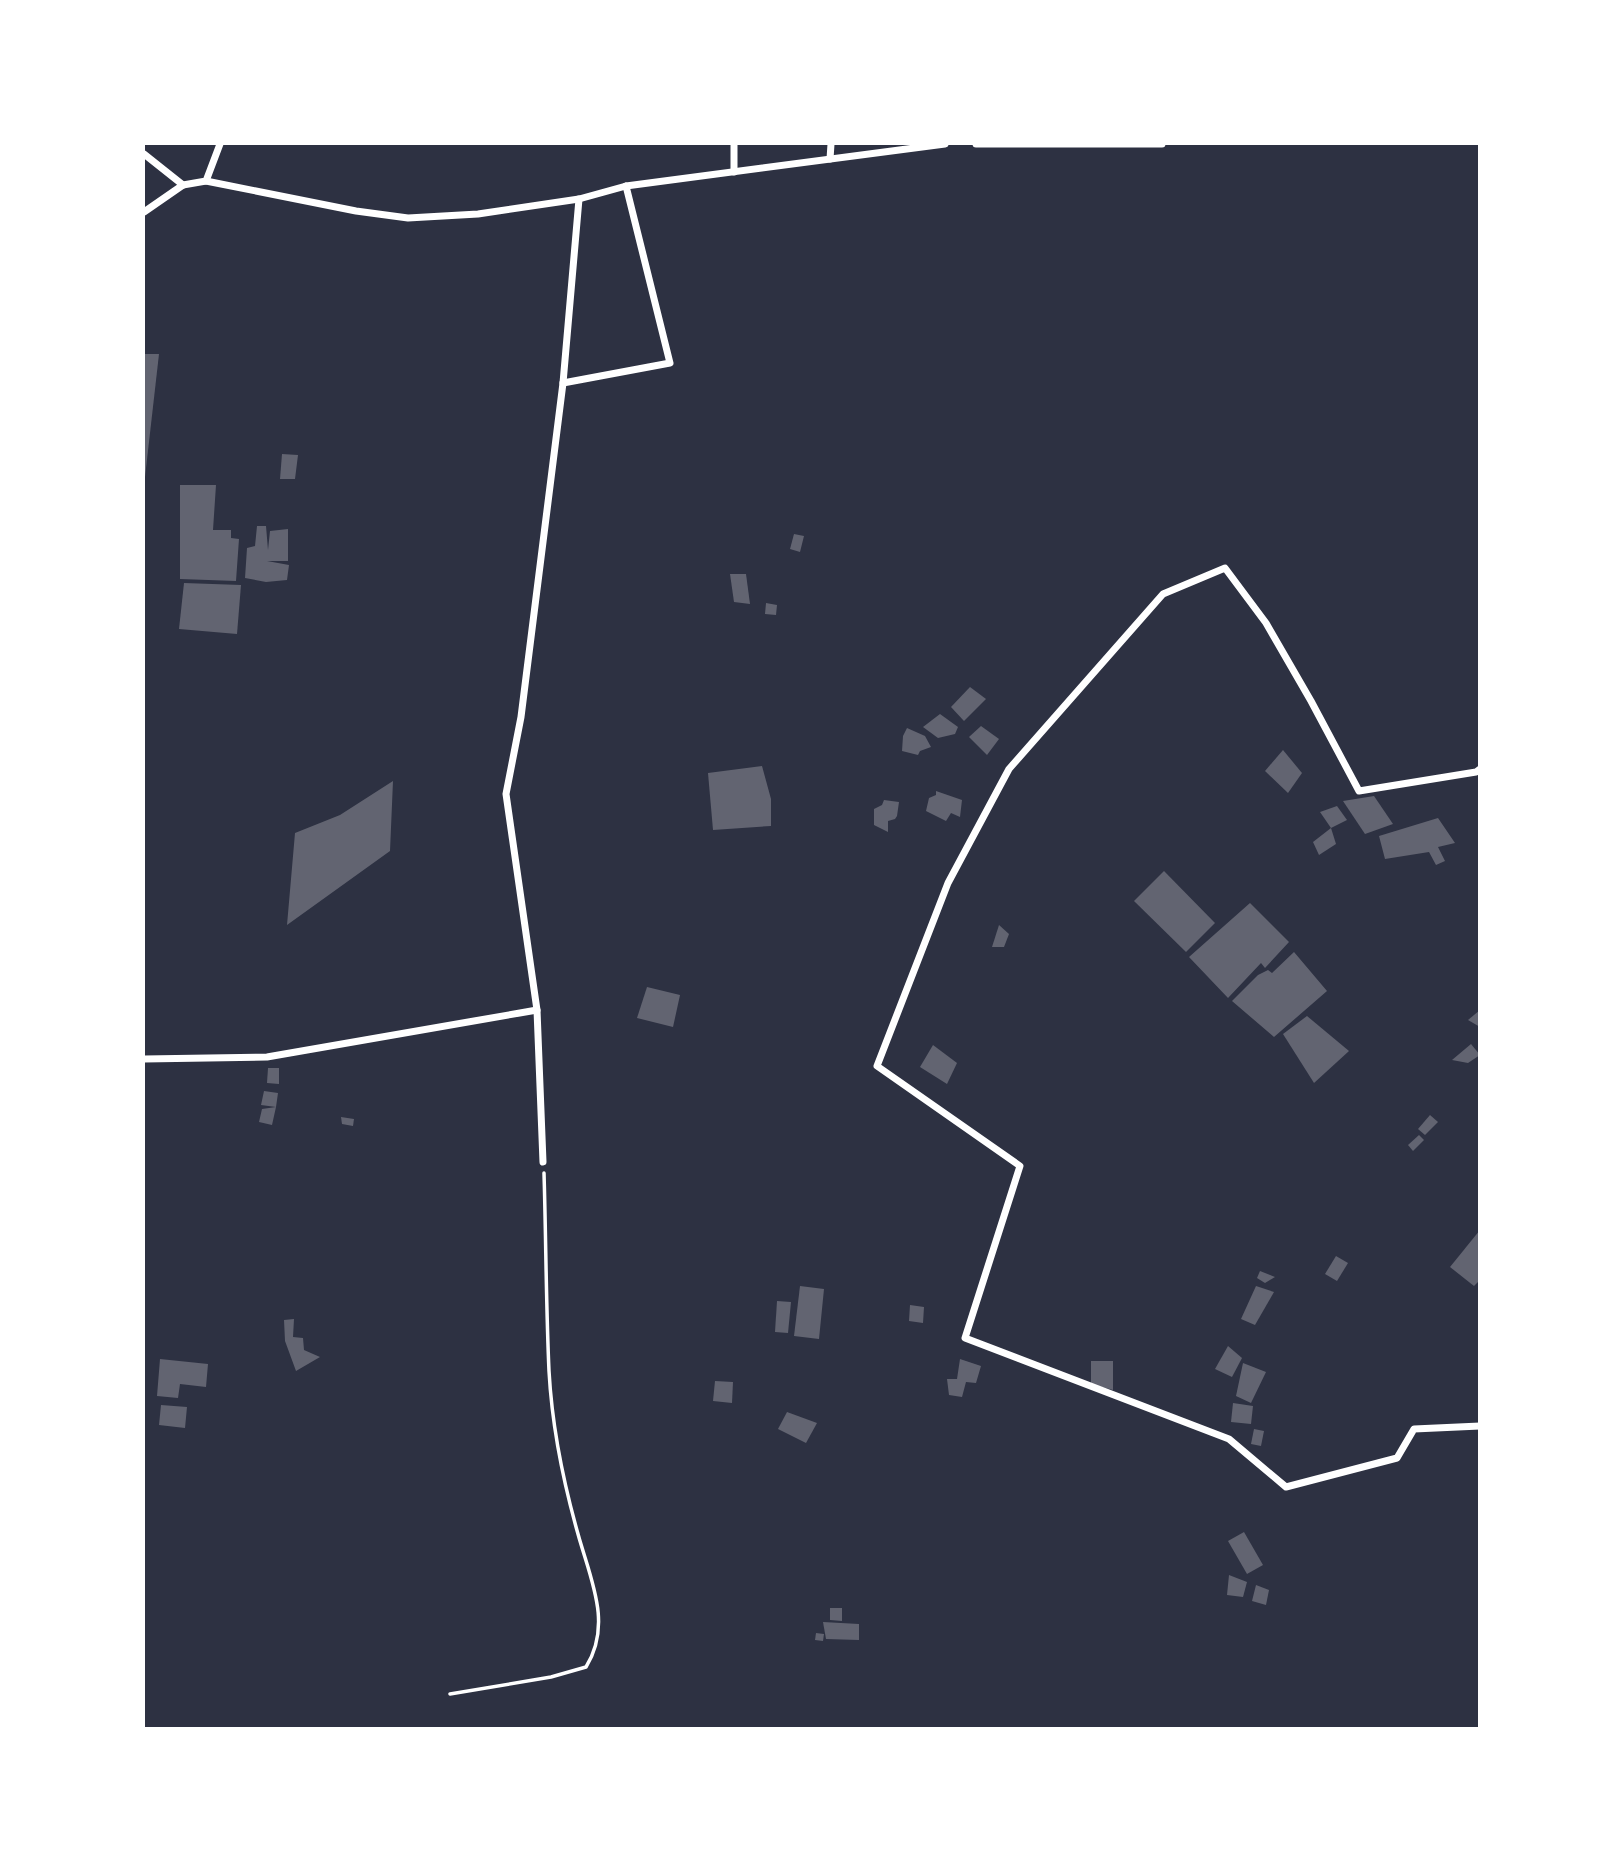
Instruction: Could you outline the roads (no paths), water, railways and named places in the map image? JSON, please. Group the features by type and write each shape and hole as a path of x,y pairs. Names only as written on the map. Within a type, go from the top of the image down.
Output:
{"street":[{"path":"206,181 220,144"},
{"path":"734,144 734,172"},
{"path":"830,159 831,144"},
{"path":"144,212 183,185 206,181 356,211 408,218 478,214 579,199 626,186 945,144"},
{"path":"976,144 1162,144"},
{"path":"144,154 183,185"},
{"path":"563,383 670,363 626,186"},
{"path":"543,1162 537,1010 506,794 521,717 563,383 579,199"},
{"path":"1479,769 1476,772 1359,791 1266,623 1225,568 1163,594 1009,769 948,883 877,1066 1020,1166 965,1338 1230,1439 1286,1487 1396,1458 1413,1429 1479,1426"},
{"path":"144,1059 267,1057 537,1010"}]}
